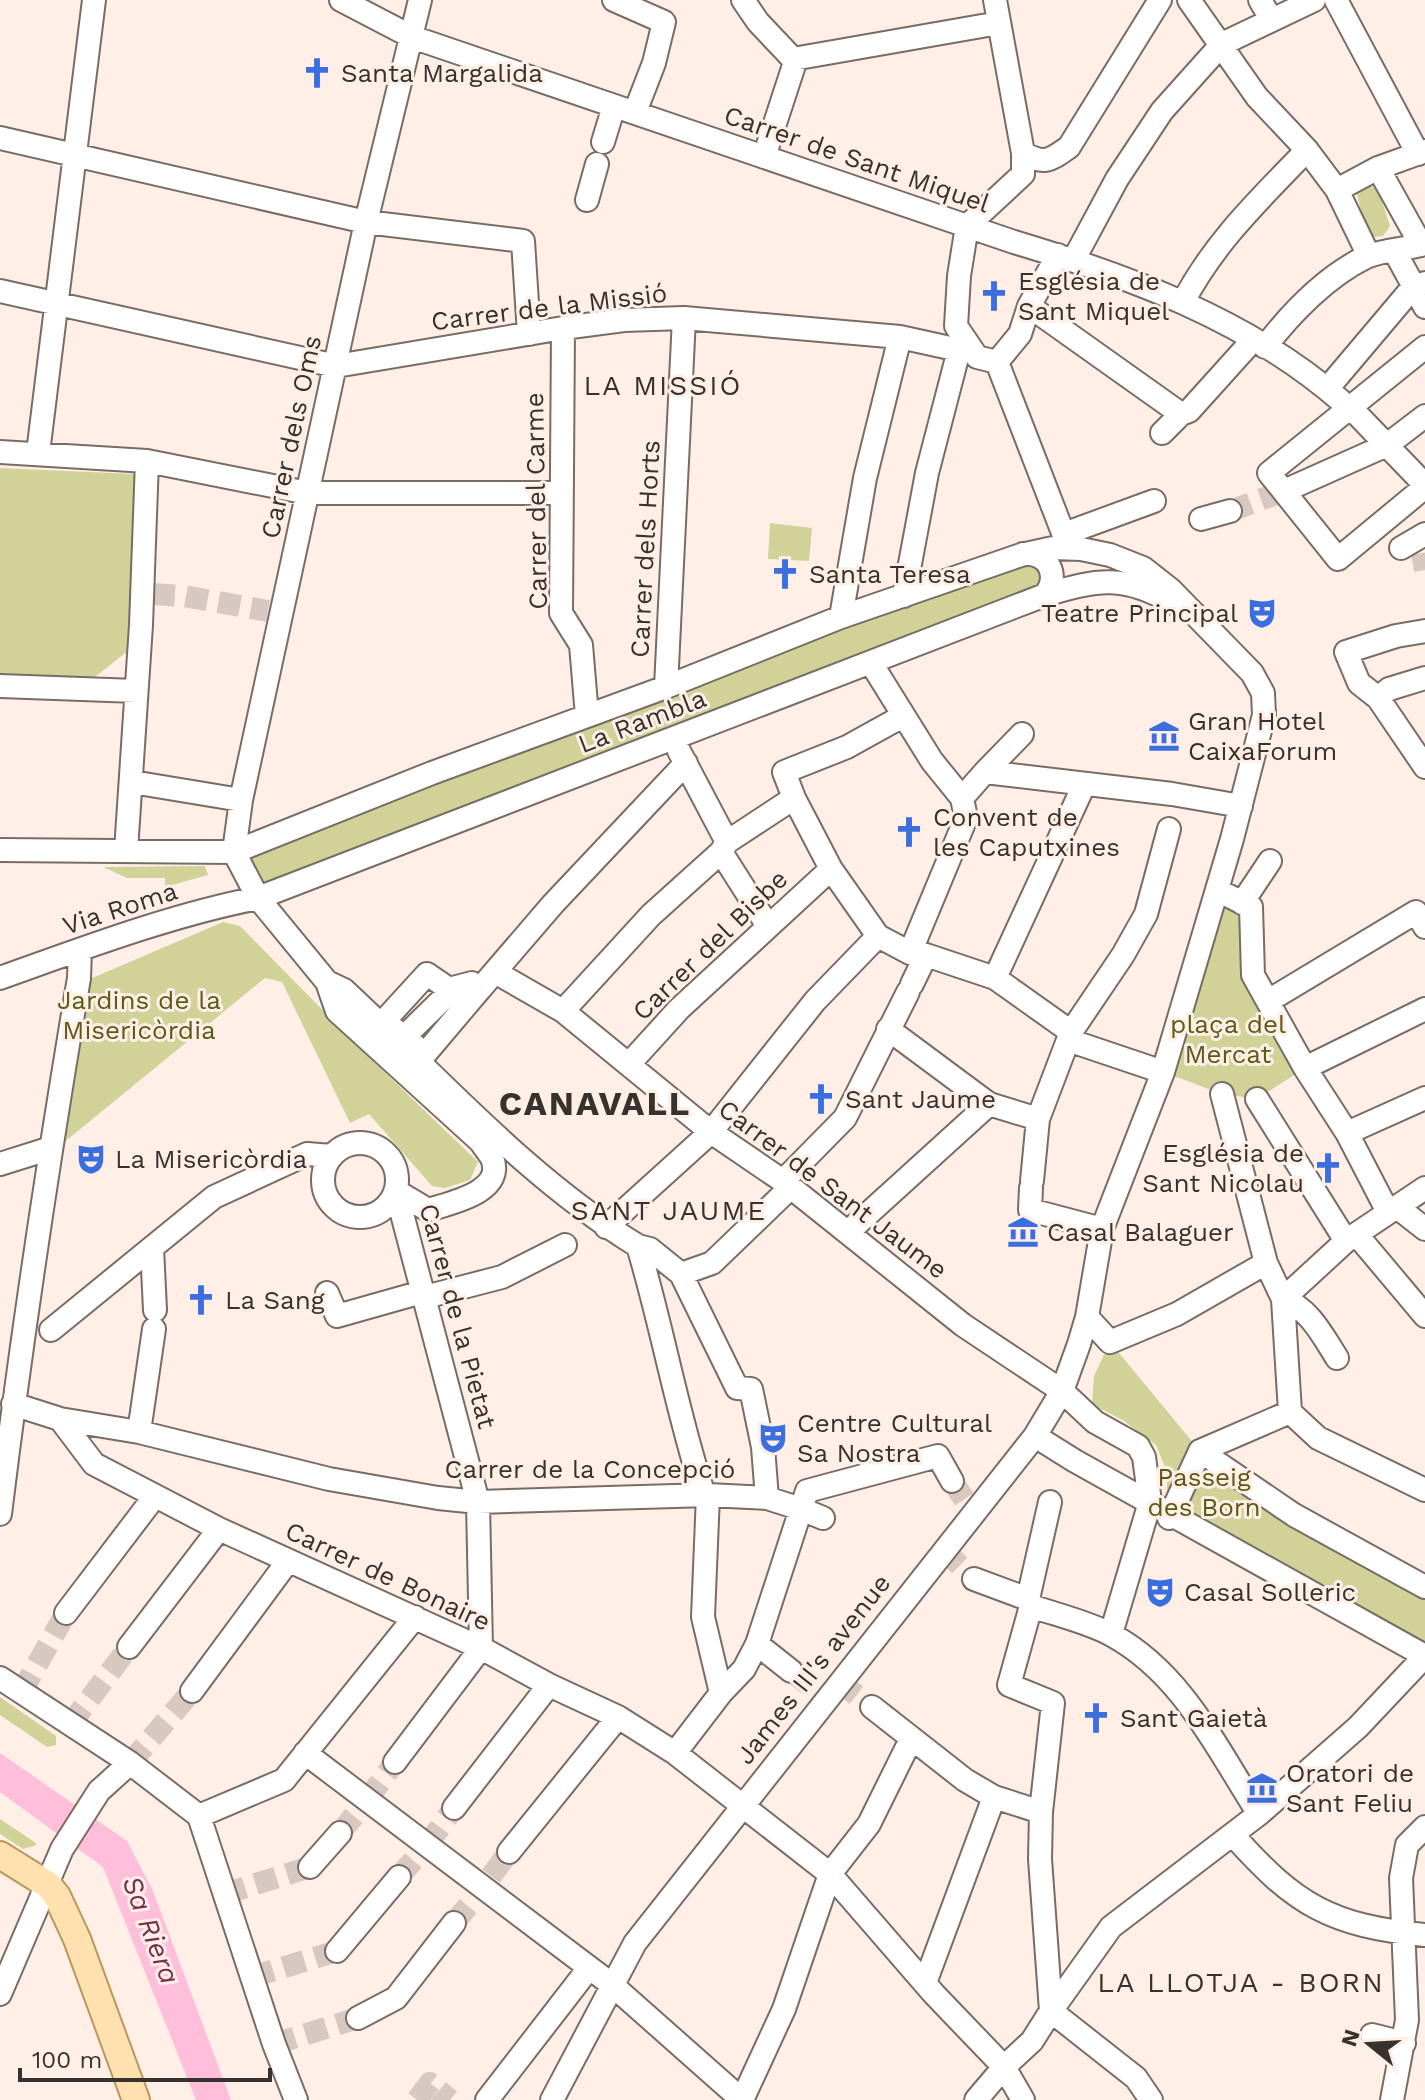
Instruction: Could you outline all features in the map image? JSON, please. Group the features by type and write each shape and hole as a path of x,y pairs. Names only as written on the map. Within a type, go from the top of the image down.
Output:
{"main road":[{"path":"0,1855 48,1885 57,1896 77,1939 136,2100"}],"street":[{"path":"38,453 94,0"},
{"name":"Carrer de Sant Miquel","path":"341,0 412,37 1066,257 1183,302 1259,344 1339,399 1425,486"},
{"name":"Carrer dels Oms","path":"234,852 275,612 308,493 366,222 420,0"},
{"path":"587,200 600,153 654,63 664,22 650,7 614,0"},
{"path":"743,0 788,56 796,59 999,23"},
{"path":"995,0 1023,153 1023,174 967,226 959,276 956,326 977,357 997,362"},
{"path":"1023,153 1036,161 1051,160 1069,147 1160,0"},
{"path":"1189,0 1257,97 1307,150 1337,190 1369,256"},
{"path":"997,362 1020,334 1029,306 1066,257 1155,123 1222,44 1265,10 1314,0"},
{"path":"1336,0 1422,153 1378,168 1337,190"},
{"path":"764,157 796,59"},
{"path":"0,138 366,222 523,241 529,334"},
{"path":"1183,302 1198,272 1224,236 1307,150"},
{"path":"1162,433 1335,276 1369,256 1423,245 1378,168"},
{"path":"1395,252 1420,284 1425,307"},
{"path":"1420,284 1339,399 1269,473 1338,559 1425,486"},
{"path":"0,291 336,366"},
{"path":"1029,306 1181,414"},
{"name":"Carrer de la Missió","path":"336,366 563,328 624,320 684,318 900,337 959,350 927,473 904,596"},
{"name":"Carrer dels Horts","path":"666,687 684,318"},
{"name":"Carrer del Carme","path":"563,328 561,613 581,645 587,716"},
{"path":"841,617 865,478 900,337"},
{"path":"1339,399 1425,347"},
{"path":"997,362 1065,536 1154,501"},
{"path":"1284,491 1387,445 1425,416"},
{"path":"0,452 147,461 308,493 560,493"},
{"path":"126,851 136,691 147,594 147,461"},
{"path":"1201,519 1230,511"},
{"name":"La Rambla","path":"234,852 314,818 666,687 841,617 1021,555 1069,548 1097,552 1133,563 1153,574 1252,673 1263,693 1264,715 1241,806"},
{"path":"1021,555 1035,554 1048,564 1053,579 1045,595"},
{"name":"La Rambla","path":"258,898 1045,595 1092,582 1108,581 1145,590 1196,617"},
{"path":"1425,631 1396,636 1346,652 1359,683 1378,698 1425,767"},
{"path":"681,1274 712,1263 845,1118 910,988 918,954 966,818 962,798 932,761 871,663"},
{"path":"1378,698 1389,689 1425,678"},
{"path":"0,686 136,691"},
{"path":"903,716 847,747 784,772 831,869 878,936 918,954 995,978 1069,1036 1163,1072 1241,806 1172,794 985,772"},
{"path":"962,798 1022,734"},
{"path":"673,740 724,847 768,926"},
{"path":"488,980 449,989 427,974 384,1021 392,1032 425,1054 553,904 686,763"},
{"path":"132,782 241,800"},
{"path":"995,978 1084,785"},
{"path":"563,1011 651,915 724,847 794,798"},
{"path":"1102,1229 1030,1210 1038,1119 1069,1036 1123,955 1146,914 1169,829"},
{"path":"0,850 234,852 258,898 327,982 337,1011 481,1142 493,1160 493,1174 476,1195 428,1210 396,1191"},
{"path":"1242,903 1270,861"},
{"name":"Carrer del Bisbe","path":"629,1064 679,1009 831,869"},
{"path":"1217,890 1251,907 1253,975 1305,1068 1392,1209 1425,1229"},
{"name":"Via Roma","path":"0,978 228,904 258,898"},
{"path":"1268,1001 1420,920"},
{"path":"606,1227 711,1132 815,1001 878,936"},
{"path":"0,1514 7,1406 79,978 80,950"},
{"name":"Carrer de Sant Jaume","path":"488,980 563,1011 711,1132 787,1184 963,1325 1062,1391 1095,1422 1138,1446 1144,1457 1150,1502"},
{"path":"327,982 344,990 392,1032 548,1182 606,1227 638,1246 650,1249 681,1274 737,1388 751,1389 763,1447 767,1498"},
{"path":"1305,1068 1425,1009"},
{"path":"888,1029 989,1104 1038,1119"},
{"name":"James III's avenue","path":"552,2100 635,1943 1035,1436 1062,1391 1087,1317 1102,1229 1163,1072"},
{"path":"1222,1094 1266,1263 1283,1299 1290,1412 1318,1438 1425,1490"},
{"path":"1347,1133 1425,1098"},
{"path":"1257,1099 1351,1238 1425,1316"},
{"path":"848,1232 989,1104"},
{"path":"366,1143 378,1147 395,1166 396,1191 390,1202 371,1216 347,1215 329,1200 323,1177 326,1166 342,1147 366,1143"},
{"path":"0,1164 51,1148"},
{"path":"51,1330 214,1197 307,1154 332,1156"},
{"path":"1283,1299 1351,1238 1425,1188"},
{"name":"Carrer de la Pietat","path":"396,1191 478,1502 481,1648"},
{"path":"327,1293 337,1316 502,1277 565,1245"},
{"path":"638,1246 654,1299 687,1445 706,1495 703,1617 721,1693"},
{"path":"139,1432 155,1320 152,1248"},
{"path":"1087,1317 1110,1342 1177,1314 1266,1263"},
{"path":"1283,1299 1295,1303 1318,1328 1337,1358"},
{"path":"7,1406 60,1419"},
{"path":"1170,1516 1200,1451 1290,1412"},
{"name":"Carrer de la Concepció","path":"60,1419 139,1432 329,1479 438,1498 478,1502 706,1495 767,1498 823,1518"},
{"name":"Carrer de Bonaire","path":"60,1419 94,1464 219,1529 481,1648 549,1685 618,1717 675,1753 830,1874 925,1983 1004,2067 1023,2100"},
{"path":"976,2100 1004,2067 1032,2041 1111,1927 1259,1814 1358,1727 1423,1656 1170,1516 1035,1436"},
{"path":"1200,1451 1294,1515 1425,1587"},
{"path":"675,1753 721,1693 744,1669 757,1644 807,1491 938,1456 952,1481"},
{"path":"66,1613 155,1496"},
{"path":"1050,1502 1009,1685 1053,1703 1041,1812 1040,1859 1051,2011 1136,2078 1151,2100"},
{"path":"1111,1634 1150,1502"},
{"path":"129,1647 219,1529"},
{"path":"192,1691 288,1561"},
{"path":"974,1579 1111,1634 1143,1657 1172,1683 1214,1739 1259,1814"},
{"path":"199,1816 284,1780 415,1617"},
{"path":"757,1644 791,1671"},
{"path":"395,1762 481,1648"},
{"path":"0,1678 130,1763 199,1816 274,2044 296,2100"},
{"path":"454,1808 549,1685"},
{"path":"872,1707 965,1780 994,1797 1041,1812"},
{"path":"509,1852 618,1717"},
{"path":"305,1753 363,1805 422,1850 483,1887 611,1984 742,2100 784,2009 830,1874 869,1824 911,1739"},
{"path":"0,1994 62,1849 99,1791 130,1763"},
{"path":"925,1983 994,1797"},
{"path":"1392,2100 1404,2043 1414,1934 1401,1878 1407,1845 1425,1827"},
{"path":"310,1867 340,1833"},
{"path":"1233,1835 1264,1869 1299,1898 1342,1921 1414,1934"},
{"path":"1407,1845 1425,1866"},
{"path":"337,1951 399,1877"},
{"path":"358,2018 396,1998 454,1923"},
{"path":"487,2100 589,1968"},
{"path":"1372,2035 1404,2043"}],"green space":[{"path":"1369,186 1378,189 1390,226 1383,236 1373,237 1363,219 1357,194"},
{"path":"0,468 135,474 129,650 91,680 0,674"},
{"path":"770,523 812,528 809,561 768,559"},
{"path":"1033,559 1046,584 264,891 242,853 848,624"},
{"path":"205,866 208,875 165,887 165,878 127,878 103,867"},
{"name":"plaça del Mercat","path":"1217,890 1251,907 1253,975 1305,1068 1257,1099 1222,1094 1163,1072"},
{"name":"Jardins de la Misericòrdia","path":"223,922 240,926 478,1162 470,1180 445,1188 432,1186 369,1114 350,1123 282,982 265,978 62,1144 90,979"},
{"name":"Passeig des Born","path":"1110,1342 1200,1451 1425,1587 1425,1647 1167,1507 1167,1472 1156,1445 1124,1421 1092,1404 1094,1376"},
{"path":"0,1697 56,1736 56,1745 47,1747 0,1715"},
{"path":"0,1819 37,1845 23,1849 0,1834"}],"water":[{"name":"Sa Riera","path":"0,1753 127,1841 153,1891 231,2100 196,2100 103,1867 0,1792"}],"tunnel":[{"path":"1230,511 1284,491"},
{"path":"1422,553 1425,570"},
{"path":"153,594 184,596 268,611"},
{"path":"952,1481 973,1512"},
{"path":"944,1550 974,1579"},
{"path":"21,1693 66,1613"},
{"path":"70,1725 129,1647"},
{"path":"791,1671 826,1699"},
{"path":"839,1682 872,1707"},
{"path":"130,1763 192,1691"},
{"path":"367,1800 395,1762"},
{"path":"427,1845 454,1808"},
{"path":"340,1833 359,1810"},
{"path":"491,1876 509,1852"},
{"path":"399,1877 417,1856"},
{"path":"224,1894 310,1867"},
{"path":"454,1923 474,1899"},
{"path":"252,1977 337,1951"},
{"path":"274,2044 358,2018"},
{"path":"417,2100 430,2083 450,2100"}],"place":[{"name":"Santa Margalida","path":"317,73"},
{"name":"Església de Sant Miquel","path":"994,296"},
{"name":"Santa Teresa","path":"785,574"},
{"name":"Teatre Principal","path":"1262,613"},
{"name":"Gran Hotel CaixaForum","path":"1164,736"},
{"name":"Convent de les Caputxines","path":"909,832"},
{"name":"Sant Jaume","path":"821,1099"},
{"name":"La Misericòrdia","path":"91,1159"},
{"name":"Església de Sant Nicolau","path":"1328,1168"},
{"name":"Casal Balaguer","path":"1023,1232"},
{"name":"La Sang","path":"201,1300"},
{"name":"Centre Cultural Sa Nostra","path":"773,1438"},
{"name":"Casal Solleric","path":"1160,1592"},
{"name":"Sant Gaietà","path":"1096,1718"},
{"name":"Oratori de Sant Feliu","path":"1262,1788"}],"district":[{"name":"LA MISSIÓ","path":"663,385"},
{"name":"CANAVALL","path":"595,1103"},
{"name":"SANT JAUME","path":"669,1210"},
{"name":"LA LLOTJA - BORN","path":"1241,1982"}]}
